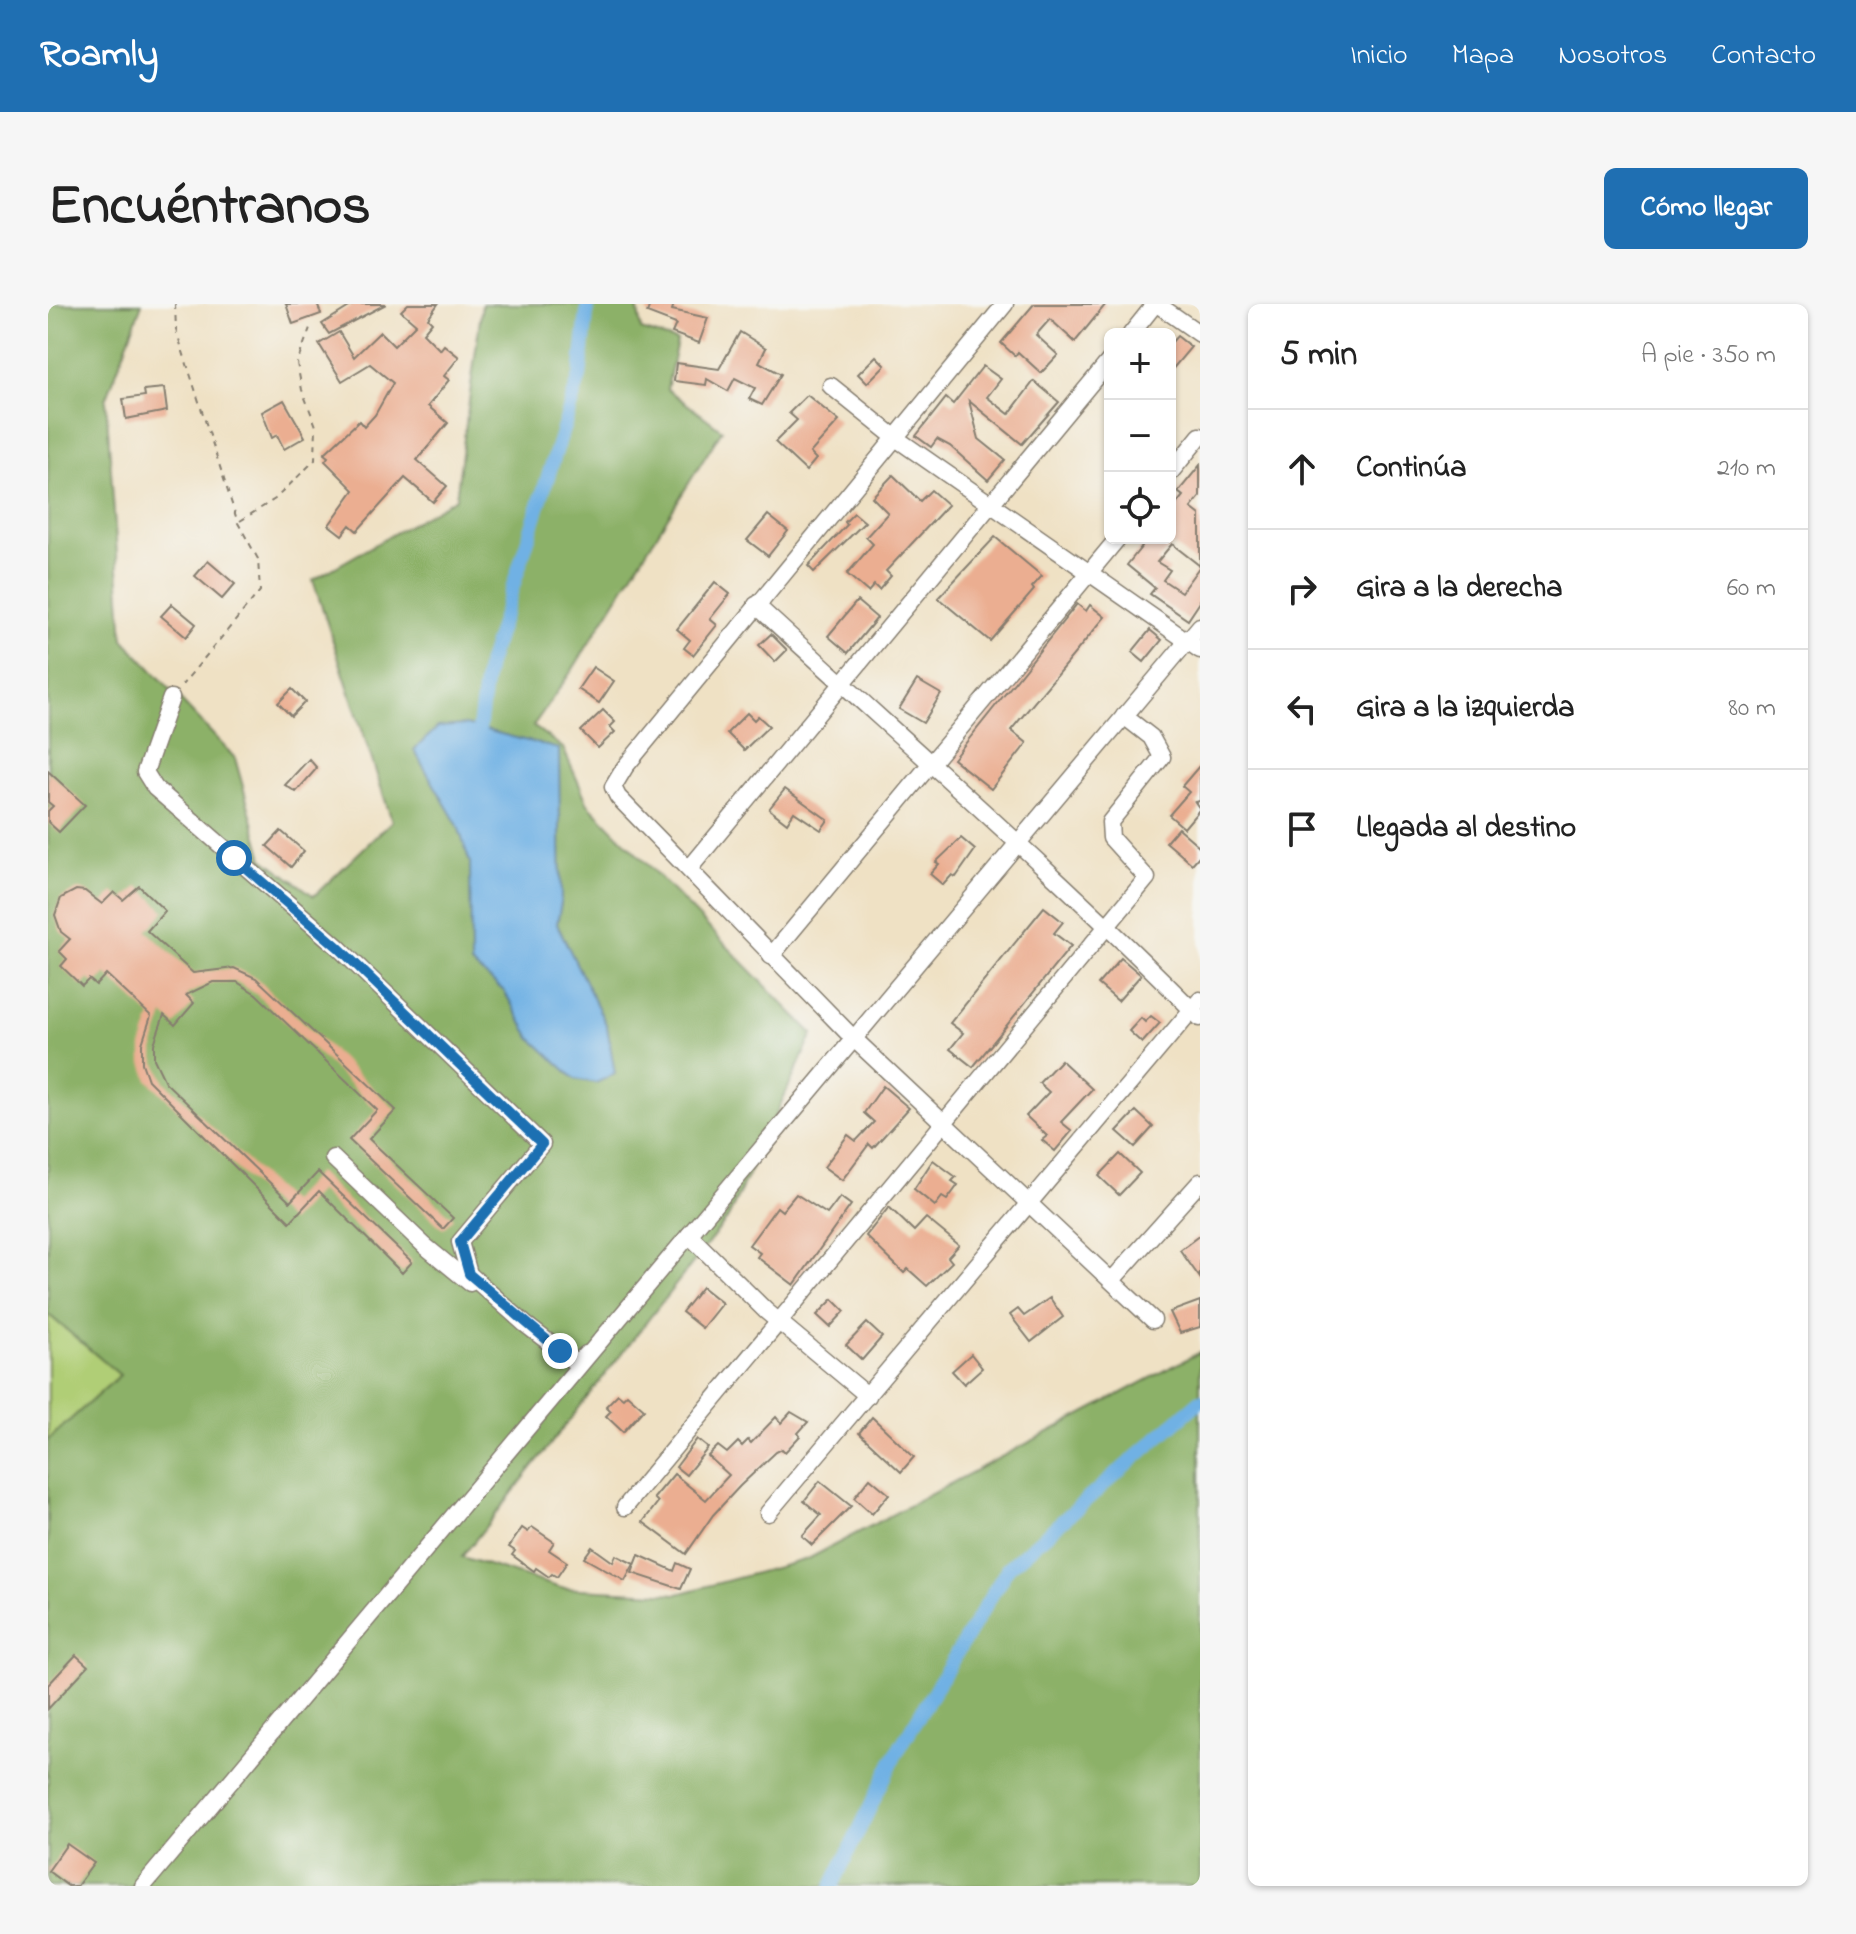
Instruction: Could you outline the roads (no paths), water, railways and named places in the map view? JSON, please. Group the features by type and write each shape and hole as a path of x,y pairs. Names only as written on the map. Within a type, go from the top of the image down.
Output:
{"street":[{"path":"1005,304 897,439 756,605 625,767 613,787 618,797 853,1038 1113,1279 1153,1320"},
{"path":"1136,328 1156,304 1200,334"},
{"path":"689,869 1104,367"},
{"path":"831,386 897,439 991,506 1092,571 1194,646"},
{"path":"1171,472 1200,436"},
{"path":"771,956 932,767 1113,544"},
{"path":"756,605 932,767 1018,840 1197,1009 1029,1202 768,1513"},
{"path":"143,1886 1018,840 1124,716 1194,646 1200,626"},
{"path":"171,698 145,772 155,788 338,947 542,1144 460,1242 469,1274 525,1324 577,1364 730,1186"},
{"path":"625,1507 1147,878 1111,838 1110,822 1162,757 1151,737 1124,716"},
{"path":"333,1158 425,1246 573,1374"},
{"path":"1113,1279 1200,1182"},
{"path":"689,1235 778,1321 868,1396"}],"water":[{"path":"466,725 559,749 561,903 557,924 607,1026 615,1074 596,1083 575,1079 531,1038 504,991 471,964 470,863 458,826 414,750 438,727"}],"waterway":[{"path":"479,729 487,668 580,376 588,304"},
{"path":"832,1886 896,1754 1008,1568 1200,1401"}]}
